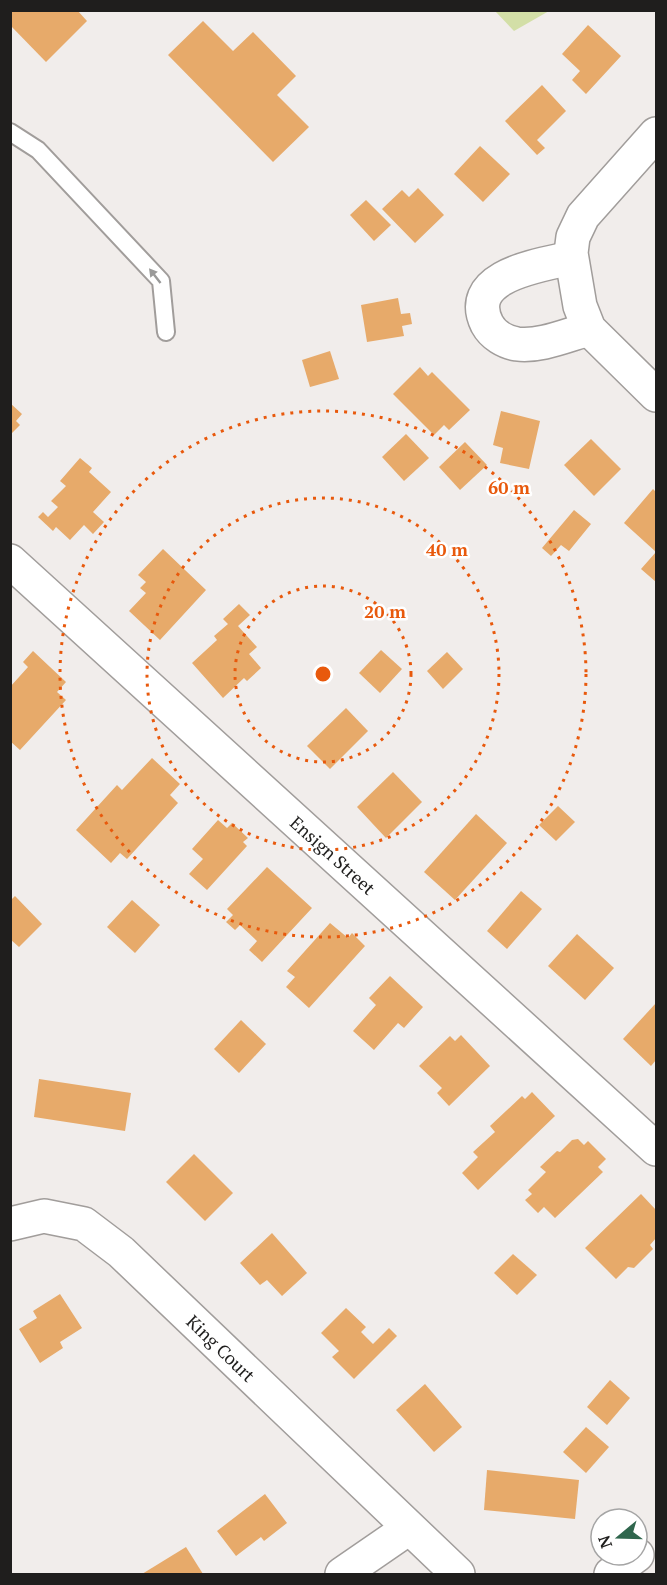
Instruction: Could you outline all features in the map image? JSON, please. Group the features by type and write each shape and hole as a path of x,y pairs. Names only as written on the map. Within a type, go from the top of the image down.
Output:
{"street":[{"path":"657,134 583,216 573,237 571,258 581,312 589,329 657,395"},
{"path":"571,258 517,272 499,280 484,299 484,315 488,326 499,337 518,344 589,329"},
{"name":"Ensign Street","path":"10,561 657,1149"},
{"name":"King Court","path":"10,1224 44,1216 84,1224 121,1252 458,1575"},
{"path":"342,1575 409,1528"}],"lane":[{"path":"10,132 38,150 161,281 166,332"}],"green space":[{"path":"495,11 549,11 514,31"}],"building":[{"path":"10,10 77,10 87,21 46,62 10,25"},
{"path":"203,21 233,51 253,32 296,76 277,95 309,127 273,162 168,55"},
{"path":"588,25 621,56 586,94 572,80 580,71 562,54"},
{"path":"542,85 566,111 537,140 545,148 537,155 505,121"},
{"path":"480,146 510,174 483,202 454,174"},
{"path":"418,188 444,215 415,243 382,209 402,190 409,197"},
{"path":"366,200 391,225 374,241 350,215"},
{"path":"398,298 401,314 410,313 412,324 402,326 404,336 367,342 361,305"},
{"path":"330,351 339,379 310,387 302,360"},
{"path":"420,367 428,376 432,372 470,410 449,430 444,425 434,435 393,394"},
{"path":"10,403 22,414 16,421 20,425 10,435"},
{"path":"501,411 540,421 529,469 500,463 503,448 493,445"},
{"path":"406,434 429,458 404,481 382,457"},
{"path":"591,439 621,469 594,496 564,465"},
{"path":"465,442 487,465 460,490 439,467"},
{"path":"80,458 92,468 89,472 111,492 93,512 104,522 93,534 84,525 70,540 56,527 53,531 38,517 43,512 48,517 58,507 51,501 66,486 60,481"},
{"path":"653,489 656,492 656,552 624,523"},
{"path":"574,510 591,524 569,551 561,545 551,556 542,548"},
{"path":"163,549 206,590 160,640 129,611 146,593 140,588 146,582 138,575"},
{"path":"656,552 656,582 641,569"},
{"path":"239,604 250,615 238,626 257,647 249,654 261,668 247,681 244,678 223,698 192,663 217,640 214,636 228,624 223,619"},
{"path":"381,650 402,669 380,693 359,673"},
{"path":"33,651 66,682 57,692 66,700 20,750 10,741 10,687 28,667 23,662"},
{"path":"447,652 463,669 443,689 427,671"},
{"path":"346,708 368,731 330,769 307,746"},
{"path":"152,758 180,784 170,795 178,803 127,859 120,853 111,863 76,830 117,785 122,790"},
{"path":"393,772 422,802 386,838 357,807"},
{"path":"558,806 575,822 556,841 539,825"},
{"path":"476,814 507,843 455,900 424,872"},
{"path":"218,820 227,828 232,823 248,838 243,842 247,846 207,890 189,874 203,859 192,849"},
{"path":"267,867 312,908 262,962 249,950 257,941 240,925 235,930 226,922 233,915 227,909"},
{"path":"521,891 542,909 507,949 487,931"},
{"path":"15,896 42,924 19,947 10,939 10,901"},
{"path":"132,900 160,925 135,953 107,927"},
{"path":"330,923 348,938 352,933 365,946 309,1008 286,987 295,977 287,971"},
{"path":"577,934 614,968 585,1000 548,966"},
{"path":"390,976 423,1007 404,1028 398,1023 374,1050 353,1031 376,1005 369,998"},
{"path":"656,1003 656,1060 651,1066 623,1039"},
{"path":"241,1020 266,1044 239,1073 214,1049"},
{"path":"461,1035 490,1066 449,1106 437,1093 442,1088 419,1066 450,1036 455,1041"},
{"path":"39,1079 131,1093 125,1131 34,1117"},
{"path":"532,1092 555,1116 478,1190 462,1173 478,1157 473,1152 495,1132 490,1126 522,1096 525,1099"},
{"path":"578,1139 584,1145 588,1141 606,1159 598,1167 603,1172 555,1218 544,1207 538,1213 525,1200 532,1194 528,1190 546,1172 540,1167 557,1151 560,1152 572,1140"},
{"path":"194,1154 233,1193 205,1221 166,1182"},
{"path":"641,1194 656,1210 656,1238 650,1245 653,1249 634,1268 628,1267 616,1279 585,1248"},
{"path":"272,1233 307,1273 282,1296 267,1280 260,1285 240,1263"},
{"path":"513,1254 537,1275 517,1295 494,1273"},
{"path":"60,1294 82,1328 60,1342 63,1348 40,1363 19,1329 37,1318 33,1311"},
{"path":"346,1308 366,1327 361,1332 373,1344 389,1328 397,1336 354,1379 332,1357 339,1351 321,1333"},
{"path":"610,1380 630,1398 607,1425 587,1407"},
{"path":"425,1384 462,1427 434,1452 396,1410"},
{"path":"586,1427 609,1447 586,1473 563,1452"},
{"path":"487,1470 579,1480 575,1519 484,1510"},
{"path":"265,1494 287,1523 264,1541 261,1537 236,1556 217,1531"},
{"path":"186,1547 203,1574 142,1574"}]}
